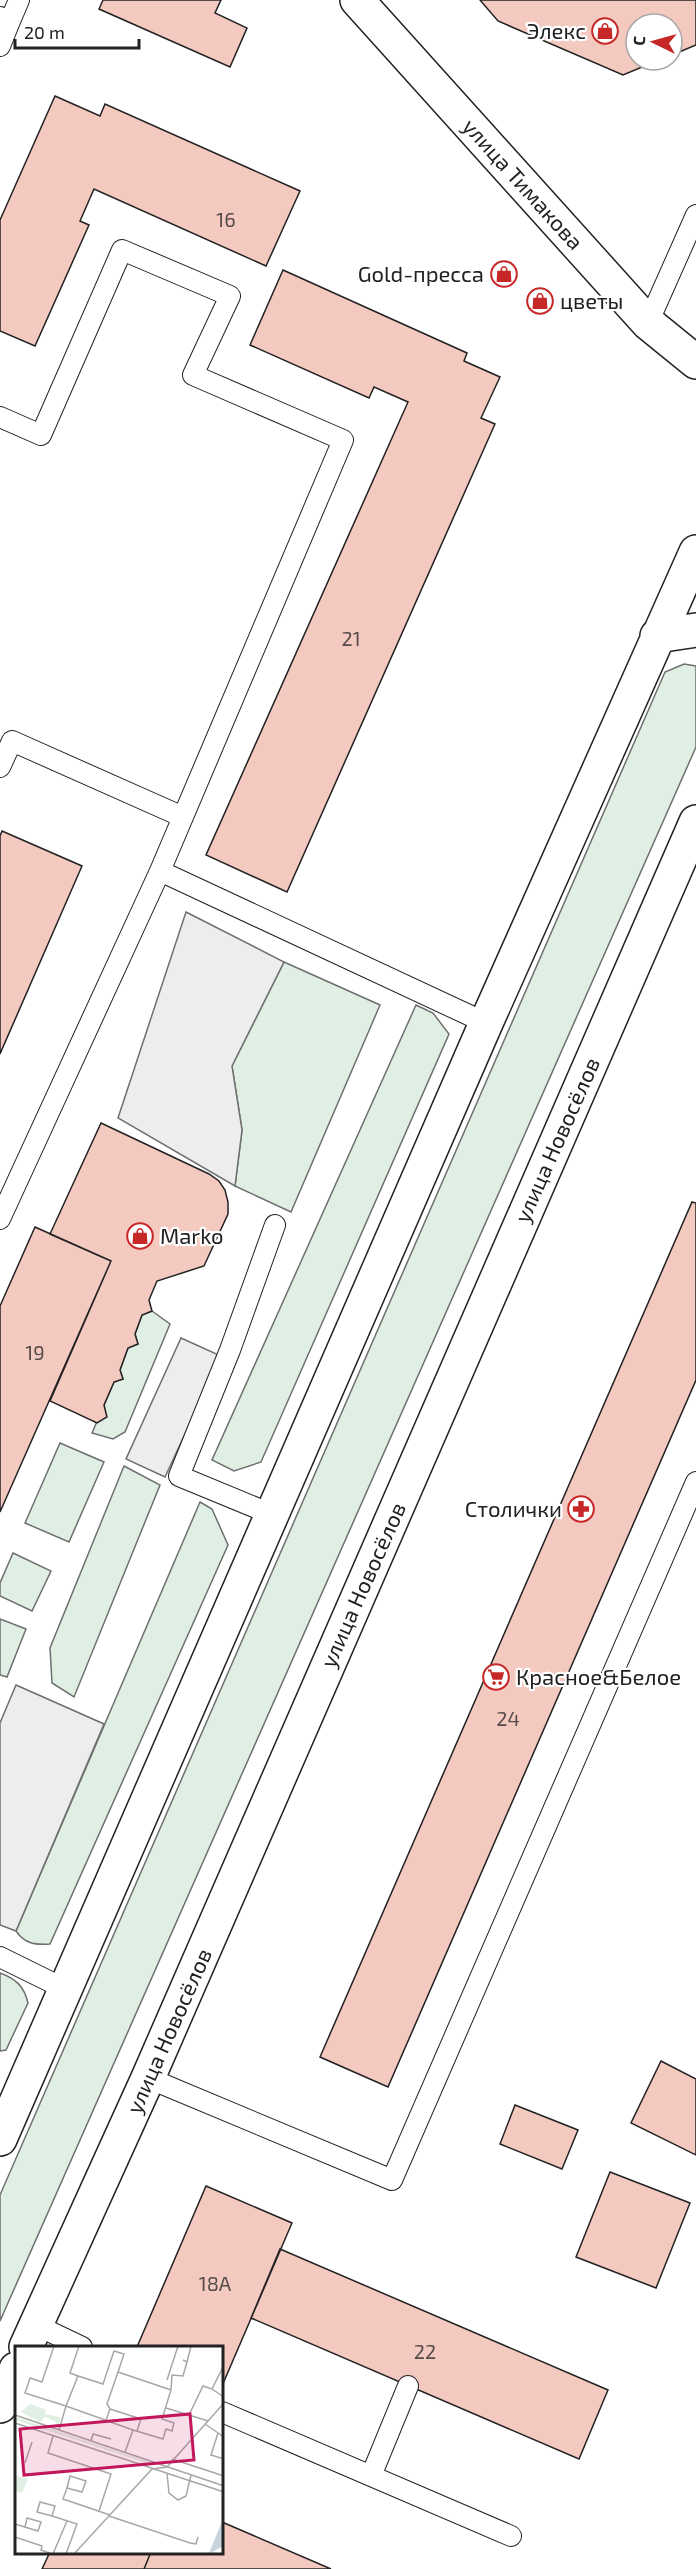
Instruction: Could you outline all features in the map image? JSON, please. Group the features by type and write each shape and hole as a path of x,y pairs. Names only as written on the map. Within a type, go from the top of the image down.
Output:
{"main road":[{"name":"улица Тимакова","path":"357,0 648,323 696,362"},
{"path":"0,2139 486,1023 696,552"},
{"path":"657,636 696,630"},
{"name":"улица Новосёлов","path":"31,2336 148,2078 696,822"},
{"path":"0,2406 15,2371"}],"lane":[{"path":"0,46 5,19 19,0"},
{"path":"648,323 696,215"},
{"path":"0,417 41,435 122,250 230,296 193,375 343,440 160,871 0,1220"},
{"path":"0,767 12,741 183,817"},
{"path":"160,871 486,1023"},
{"path":"271,1514 179,1476 230,1350 275,1225"},
{"path":"148,2078 392,2180 696,1482"},
{"path":"0,1957 65,1989"},
{"path":"31,2336 77,2346"},
{"path":"371,2476 408,2386"},
{"path":"224,2413 512,2536"}],"green space":[{"path":"684,664 696,666 696,747 0,2321 0,2195 665,672"},
{"path":"284,962 380,1005 291,1212 235,1186 242,1130 232,1066"},
{"path":"416,1005 433,1013 449,1034 261,1462 234,1471 212,1460"},
{"path":"152,1311 170,1324 125,1432 113,1439 92,1433 114,1382 123,1379 120,1370 128,1348 138,1344 135,1334 142,1315"},
{"path":"60,1443 104,1462 69,1542 25,1523"},
{"path":"124,1466 160,1485 74,1697 52,1683 50,1648"},
{"path":"200,1502 212,1509 228,1545 50,1944 31,1943 23,1939 16,1931"},
{"path":"13,1553 51,1571 32,1611 0,1596 0,1583"},
{"path":"0,1619 26,1629 7,1677 0,1675"},
{"path":"0,1973 18,1984 28,2003 6,2050 0,2051"}],"shaded area":[{"path":"186,912 284,962 232,1066 242,1130 235,1186 118,1118"},
{"path":"181,1338 221,1356 165,1477 126,1459"},
{"path":"16,1685 104,1724 16,1931 0,1925 0,1723"}],"building":[{"path":"103,0 221,0 215,13 247,28 230,67 99,9"},
{"path":"480,0 696,0 696,45 684,50 684,12 624,12 624,72 630,72 623,75 498,21"},
{"path":"480,0 696,0 696,45 684,50 684,12 624,12 624,72 630,72 623,75 498,21"},
{"path":"55,96 100,116 105,104 300,191 266,266 94,189 80,221 89,225 35,346 0,331 0,220"},
{"path":"283,270 467,353 464,361 500,377 481,418 495,424 287,892 206,855 408,402 374,387 369,398 250,345"},
{"path":"2,831 82,866 0,1054 0,836"},
{"path":"101,1123 209,1174 219,1181 225,1190 228,1214 204,1266 157,1281 149,1300 152,1311 142,1315 135,1334 138,1344 128,1348 120,1370 123,1379 114,1382 104,1405 107,1417 97,1423 50,1401 111,1261 50,1234"},
{"path":"692,1202 696,1203 696,1380 388,2087 320,2057"},
{"path":"35,1227 111,1261 0,1512 0,1306"},
{"path":"661,2061 696,2079 696,2155 631,2123"},
{"path":"515,2105 578,2130 562,2169 500,2144"},
{"path":"610,2172 690,2203 656,2288 576,2257"},
{"path":"206,2186 292,2223 224,2381 224,2346 137,2346"},
{"path":"280,2249 608,2390 579,2459 251,2318"},
{"path":"224,2523 331,2569 144,2569 150,2554 224,2554"},
{"path":"49,2554 150,2554 144,2569 42,2569"}],"place":[{"name":"Элекс","path":"605,31"},
{"name":"Gold-пресса","path":"504,274"},
{"name":"цветы","path":"540,301"},
{"name":"Marko","path":"140,1236"},
{"name":"Столички","path":"581,1509"},
{"name":"Красное&Белое","path":"496,1677"}]}
